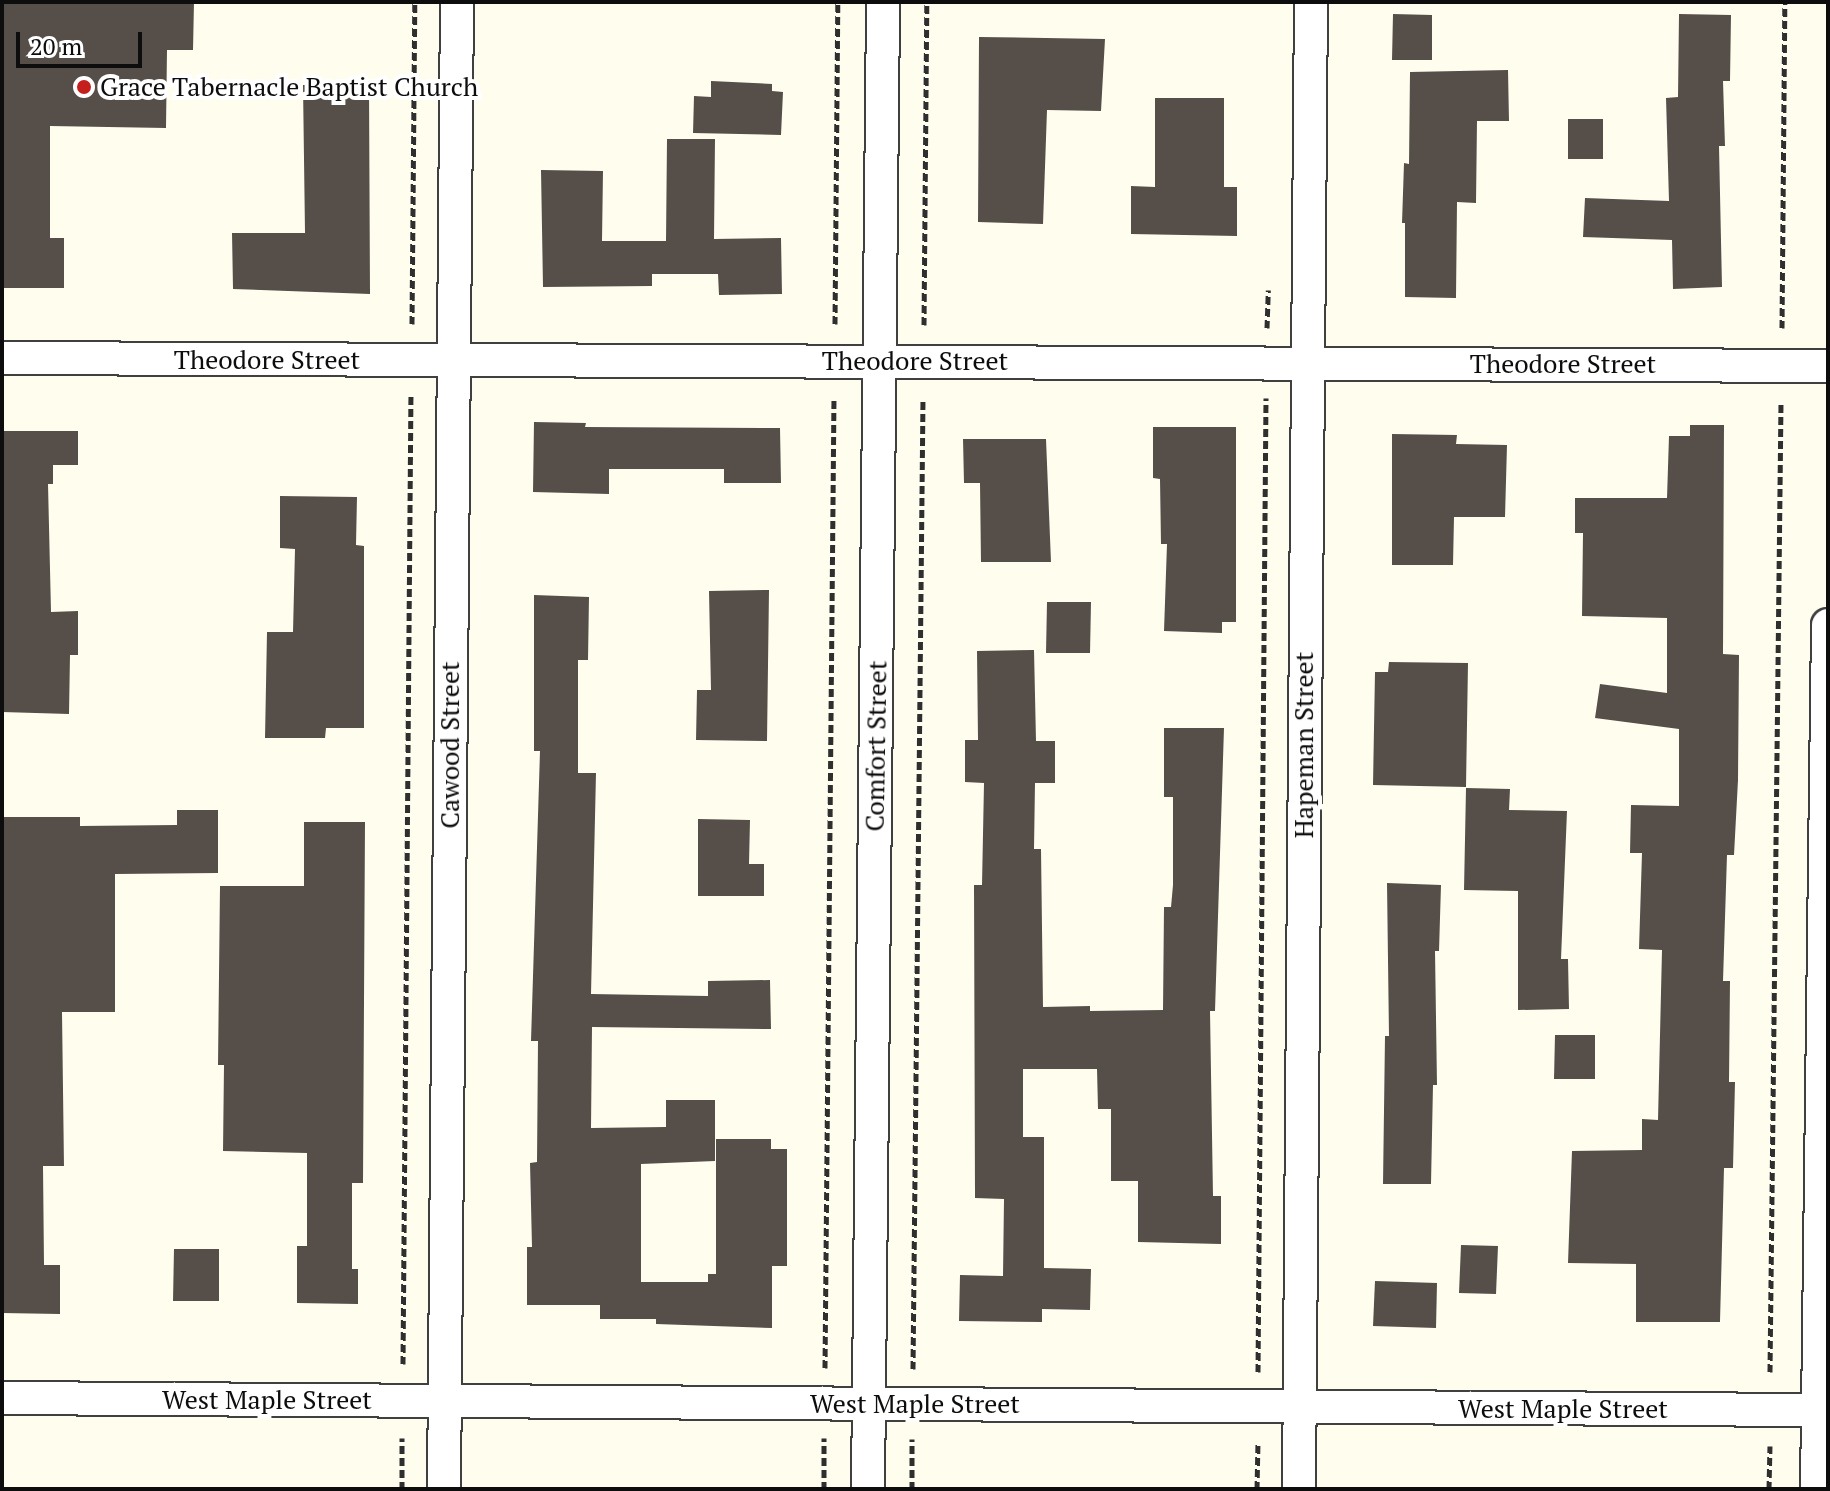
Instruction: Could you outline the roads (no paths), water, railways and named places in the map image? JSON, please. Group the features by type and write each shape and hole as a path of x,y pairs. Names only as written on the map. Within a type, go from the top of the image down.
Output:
{"street":[{"name":"Cawood Street","path":"444,1489 457,2"},
{"name":"Comfort Street","path":"868,1489 883,2"},
{"name":"Hapeman Street","path":"1299,1489 1311,2"},
{"name":"Theodore Street","path":"2,358 1828,366"},
{"path":"1817,1489 1823,1410 1828,625"},
{"name":"West Maple Street","path":"2,1398 1823,1410"}],"place":[{"name":"Grace Tabernacle Baptist Church","path":"84,87"}]}
